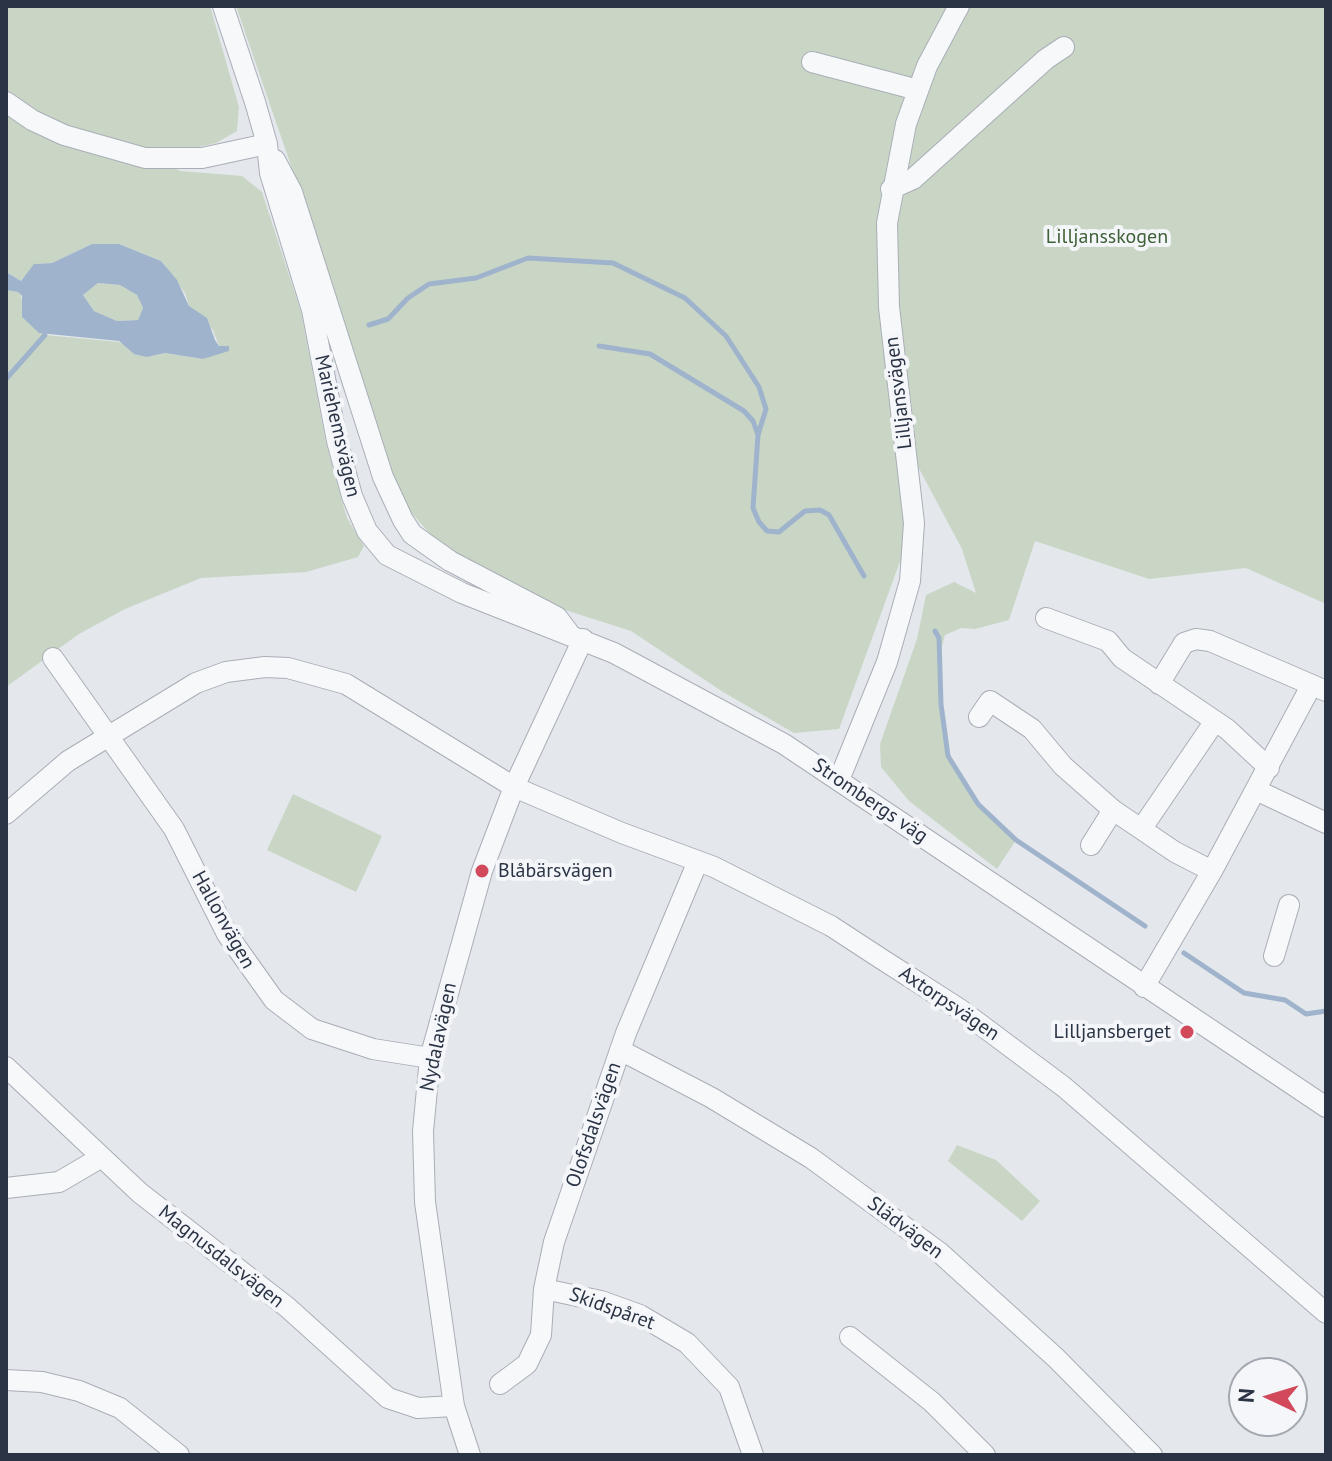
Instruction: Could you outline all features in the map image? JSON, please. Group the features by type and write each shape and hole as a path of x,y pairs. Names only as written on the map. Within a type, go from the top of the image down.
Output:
{"street":[{"name":"Mariehemsvägen","path":"223,6 267,144 273,183 312,310 337,441 352,496 367,531 387,555 402,566 553,632 576,636"},
{"name":"Lilljansvägen","path":"839,780 887,662 910,581 912,500 887,282 891,189 897,155 918,90 959,6"},
{"path":"891,189 913,179 1046,59 1064,47"},
{"path":"812,62 918,90"},
{"path":"6,102 64,135 134,156 202,158 267,144"},
{"name":"Mariehemsvägen","path":"267,144 292,192 383,477 403,520 412,534 450,561 557,617 576,636"},
{"path":"1046,618 1108,641 1122,658 1215,721 1269,768"},
{"name":"Strombergs väg","path":"576,636 721,708 839,780 1326,1107"},
{"name":"Nydalavägen","path":"470,1455 454,1406 425,1202 423,1131 430,1058 473,902 514,787 576,636"},
{"path":"1144,987 1256,790 1318,689 1210,641 1196,639 1184,643 1159,684"},
{"name":"Hallonvägen","path":"53,658 174,829 227,934 274,1000 312,1029 373,1049 430,1058"},
{"path":"6,814 68,761 196,683 226,672 288,668 346,684 514,787"},
{"path":"979,717 990,701 1032,729 1063,766 1113,810 1175,852 1212,871"},
{"path":"1142,828 1215,721"},
{"name":"Axtorpsvägen","path":"514,787 698,861 831,926 961,1010 1064,1087 1326,1313"},
{"path":"1256,790 1326,823"},
{"path":"1091,845 1113,810"},
{"name":"Olofsdalsvägen","path":"500,1384 527,1364 541,1335 544,1289 554,1242 620,1050 698,861"},
{"path":"1274,956 1289,905"},
{"name":"Slädvägen","path":"620,1050 712,1098 811,1158 939,1252 1056,1358 1152,1455"},
{"name":"Magnusdalsvägen","path":"6,1067 100,1158 287,1307 388,1398 418,1408 454,1406"},
{"path":"6,1188 59,1182 100,1158"},
{"name":"Skidspåret","path":"544,1289 601,1301 640,1315 687,1343 729,1387 753,1455"},
{"path":"850,1337 932,1402 985,1455"},
{"path":"6,1380 42,1382 79,1391 120,1408 179,1455"}],"green space":[{"path":"6,6 210,6 239,107 237,131 216,143 147,158 181,171 242,176 262,192 301,312 326,443 341,498 347,518 364,546 358,557 306,572 201,578 125,609 79,634 6,687 6,290 19,292 23,303 22,317 45,335 119,342 147,357 165,353 203,359 228,346 219,346 213,330 189,306 185,293 161,261 119,244 92,244 52,263 35,264 21,281 6,272"},
{"name":"Lilljansskogen","path":"236,6 1326,6 1326,604 1246,568 1149,579 1035,541 1009,620 975,629 961,628 945,635 940,654 941,704 948,756 978,804 1016,840 997,869 909,801 881,767 880,744 917,639 926,595 954,582 976,593 962,549 907,446 914,523 839,729 794,733 723,692 631,631 565,610 458,554 432,536 400,500 309,218"},
{"path":"98,283 120,285 137,295 143,308 138,320 117,321 94,311 83,295"},
{"path":"293,794 382,836 356,892 267,850"},
{"path":"957,1145 996,1160 1040,1201 1022,1221 948,1161"}],"water":[{"path":"92,244 119,244 161,261 177,280 189,306 207,318 219,346 229,346 229,351 203,359 165,353 147,357 134,354 119,341 39,333 22,317 22,296 6,290 6,272 21,281 34,264 52,263","holes":["98,283 120,285 137,295 143,308 138,320 117,321 94,311 83,295"]}],"waterway":[{"path":"369,325 388,319 408,298 429,284 476,278 528,258 613,263 685,298 726,336 759,387 766,409 758,435"},
{"path":"6,379 45,335"},
{"path":"599,346 650,354 744,411 753,421 758,435 753,508 759,522 767,531 779,532 805,511 820,510 829,515 864,576"},
{"path":"935,631 939,638 941,704 948,756 978,804 1016,840 1145,926"},
{"path":"1184,953 1244,993 1285,1000 1306,1014 1326,1011"}],"place":[{"name":"Blåbärsvägen","path":"482,871"},
{"name":"Lilljansberget","path":"1187,1032"}]}
